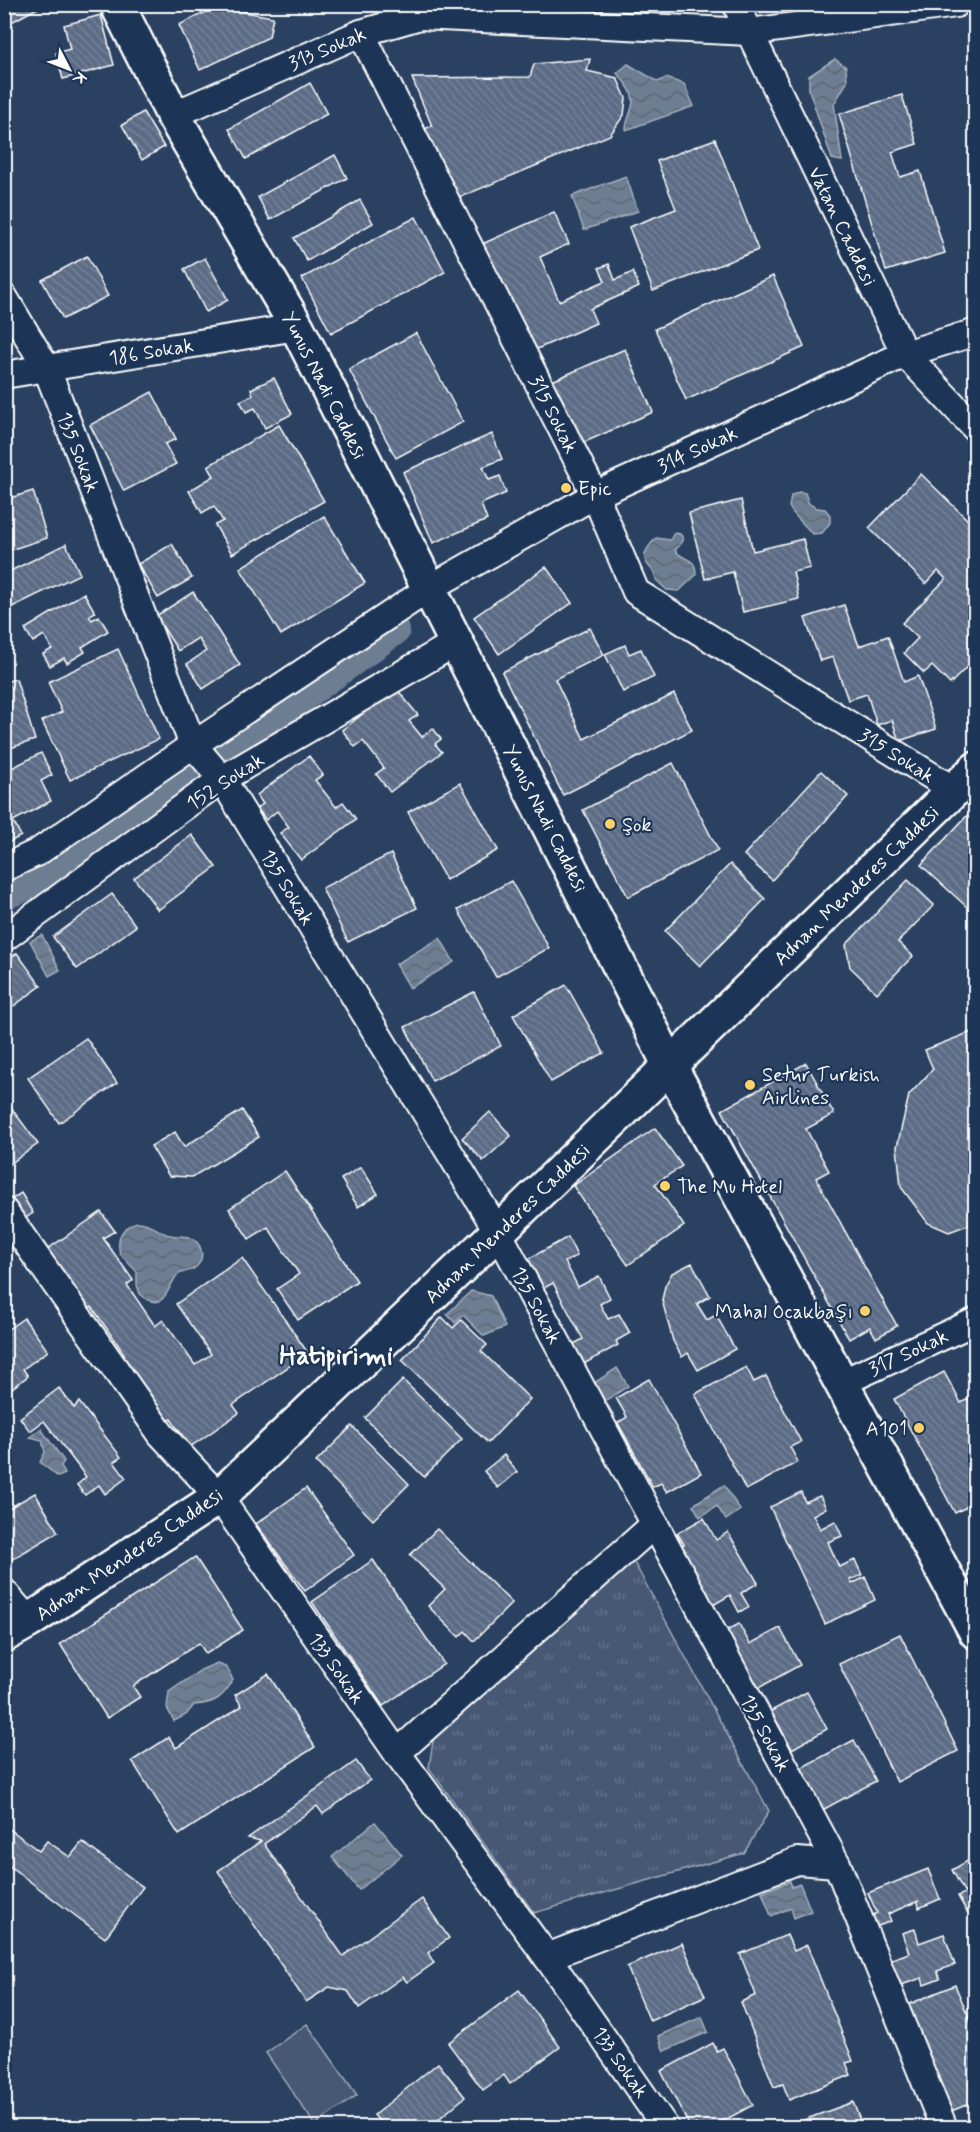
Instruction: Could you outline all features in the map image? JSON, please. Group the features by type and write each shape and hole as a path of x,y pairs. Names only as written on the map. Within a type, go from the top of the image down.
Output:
{"street":[{"name":"Yunus Nadi Caddesi","path":"117,4 173,116 297,327 670,1066 975,1632"},
{"name":"Vatan Caddesi","path":"736,4 905,354 975,429"},
{"name":"313 Sokak","path":"173,116 361,33 420,16 750,32 956,4"},
{"name":"315 Sokak","path":"361,33 595,495 636,592 965,780"},
{"name":"135 Sokak","path":"4,297 46,367 208,763 498,1232 837,1864 944,2127"},
{"name":"186 Sokak","path":"4,375 297,327"},
{"name":"314 Sokak","path":"430,588 595,495 905,354 975,332"},
{"name":"152 Sokak","path":"4,938 208,763 430,588"},
{"name":"152 Sokak","path":"4,868 208,763 457,642"},
{"name":"Adnan Menderes Caddesi","path":"17,1628 219,1497 498,1232 965,780"},
{"name":"133 Sokak","path":"4,1211 161,1434 219,1497 397,1753 547,1957 666,2127"},
{"name":"317 Sokak","path":"841,1383 975,1321"},
{"path":"397,1753 655,1524"},
{"path":"4,1592 17,1628"},
{"path":"547,1957 796,1861 837,1864"}],"green space":[{"path":"630,1555 769,1811 744,1853 534,1913 429,1768 436,1721"},
{"path":"307,2024 357,2095 315,2125 266,2053"}],"water":[{"path":"835,59 846,67 847,82 834,104 842,161 832,159 809,90 809,76"},
{"path":"628,64 658,82 666,78 684,84 694,106 626,130 633,102 629,88 617,73"},
{"path":"626,176 638,211 584,230 572,196"},
{"path":"799,492 805,493 809,504 825,509 830,515 830,523 822,533 812,534 789,507 791,496"},
{"path":"674,533 680,534 683,538 675,550 694,564 696,575 679,591 667,590 656,580 655,573 645,560 648,548 656,538 670,540"},
{"path":"42,935 60,970 49,976 30,941"},
{"path":"440,938 454,962 410,988 396,964"},
{"path":"137,1222 145,1223 169,1235 189,1237 200,1246 201,1250 201,1259 196,1267 179,1274 166,1295 156,1302 140,1294 137,1272 120,1254 121,1234 127,1227"},
{"path":"471,1291 491,1296 505,1327 484,1336 463,1315 455,1323 447,1314"},
{"path":"617,1368 628,1386 605,1401 615,1417 606,1423 585,1389"},
{"path":"41,1429 64,1461 61,1466 65,1474 58,1477 40,1462 45,1452 42,1440 30,1437"},
{"path":"724,1485 740,1510 726,1520 717,1506 700,1517 693,1505"},
{"path":"217,1663 227,1668 233,1680 226,1691 213,1701 194,1705 186,1715 174,1721 167,1708 169,1692 201,1670"},
{"path":"375,1822 402,1855 359,1890 332,1857"},
{"path":"790,1881 792,1887 800,1884 811,1911 794,1918 791,1908 771,1916 762,1892"},
{"path":"702,2017 708,2032 664,2051 658,2036"}],"building":[{"path":"4,4 45,4 4,26"},
{"path":"216,7 273,17 269,37 200,70 179,25"},
{"path":"101,15 114,65 63,79 56,53 70,49 64,25"},
{"path":"590,59 587,71 617,78 626,98 624,115 610,135 453,200 424,129 432,126 412,78 530,77 534,64"},
{"path":"310,83 327,114 246,159 229,129"},
{"path":"902,95 917,144 892,152 900,177 920,171 945,253 886,271 839,114"},
{"path":"143,112 164,147 142,160 122,125"},
{"path":"715,139 758,250 653,291 629,227 676,209 657,161"},
{"path":"335,155 347,178 270,220 258,197"},
{"path":"360,200 373,223 307,261 294,238"},
{"path":"554,212 569,244 540,257 559,301 605,281 599,268 609,264 615,280 633,272 639,287 590,309 596,323 528,353 480,245"},
{"path":"416,217 445,272 331,333 302,278"},
{"path":"87,256 108,296 63,319 42,280"},
{"path":"205,258 228,300 206,312 184,269"},
{"path":"773,276 804,347 686,400 655,329"},
{"path":"416,333 463,422 396,458 349,369"},
{"path":"625,349 653,412 578,445 550,382"},
{"path":"274,378 292,414 265,428 255,408 246,412 240,401 253,395 251,389"},
{"path":"152,392 176,439 165,444 176,464 124,491 90,425"},
{"path":"279,425 324,501 232,554 215,525 223,521 214,506 202,513 189,491 214,476 208,466"},
{"path":"492,434 502,459 483,467 489,480 500,476 506,493 481,504 487,520 433,543 403,472"},
{"path":"921,474 976,528 976,658 950,684 932,666 924,673 904,653 918,638 902,623 946,579 938,571 926,584 869,528"},
{"path":"33,491 47,538 4,552 4,500"},
{"path":"741,500 753,551 803,539 810,568 793,572 799,599 743,612 733,572 705,579 689,513"},
{"path":"324,516 365,583 281,635 240,568"},
{"path":"66,544 80,574 10,608 4,598 4,574"},
{"path":"172,544 192,578 158,598 138,564"},
{"path":"546,567 572,603 499,654 474,617"},
{"path":"193,592 240,665 203,689 187,664 206,651 198,638 178,651 156,616"},
{"path":"84,593 95,612 89,616 92,620 99,616 108,631 82,647 85,652 67,663 64,658 50,666 43,654 52,649 44,635 33,642 25,629"},
{"path":"844,605 859,646 888,636 904,682 918,676 936,729 899,741 892,720 877,725 867,694 848,700 833,657 820,661 805,618"},
{"path":"590,628 604,655 555,679 584,739 674,694 692,730 563,795 502,672"},
{"path":"625,645 629,654 641,649 654,677 623,692 605,654"},
{"path":"118,649 159,739 70,780 42,721 62,712 48,682"},
{"path":"16,679 35,740 4,750 4,682"},
{"path":"396,688 418,715 409,721 422,737 433,728 441,739 435,744 442,752 390,792 376,774 384,768 363,741 355,747 342,730"},
{"path":"41,753 52,775 41,781 51,801 13,821 21,836 4,845 4,772"},
{"path":"309,756 323,775 315,780 336,807 343,802 356,819 301,860 280,833 289,827 277,811 266,820 257,808 263,804 257,795"},
{"path":"673,763 718,850 628,897 583,810"},
{"path":"821,771 848,796 772,880 744,855"},
{"path":"460,783 498,850 446,880 408,812"},
{"path":"976,806 976,857 972,861 976,864 976,900 968,908 921,865"},
{"path":"192,835 216,867 158,910 134,878"},
{"path":"391,854 417,908 348,942 322,888"},
{"path":"730,864 765,899 700,966 665,931"},
{"path":"908,880 934,905 898,942 913,956 877,993 850,967 846,945"},
{"path":"511,881 549,948 496,977 458,910"},
{"path":"112,894 136,926 77,969 53,937"},
{"path":"17,953 41,986 4,1013 4,963"},
{"path":"566,985 604,1053 551,1082 513,1015"},
{"path":"474,992 501,1046 432,1081 405,1027"},
{"path":"976,1030 976,1222 949,1232 928,1223 901,1187 897,1147 909,1095 933,1069 925,1050"},
{"path":"86,1038 117,1083 59,1123 28,1078"},
{"path":"806,1063 834,1114 806,1129 829,1171 816,1178 897,1326 876,1338 870,1327 849,1339 722,1110"},
{"path":"4,1098 38,1144 4,1168"},
{"path":"242,1110 259,1137 192,1177 169,1176 151,1146 175,1132 184,1147"},
{"path":"490,1112 511,1136 483,1161 462,1138"},
{"path":"655,1128 682,1166 655,1184 684,1226 628,1265 573,1186"},
{"path":"361,1167 378,1194 358,1207 341,1179"},
{"path":"285,1171 357,1281 298,1320 277,1289 299,1274 268,1227 249,1239 229,1209"},
{"path":"21,1193 33,1213 20,1222 7,1202"},
{"path":"101,1212 115,1231 103,1238 133,1280 127,1285 155,1326 163,1320 195,1365 211,1354 176,1304 242,1258 308,1353 233,1405 239,1413 190,1447 171,1419 163,1424 118,1360 125,1355 92,1307 84,1313 42,1253"},
{"path":"568,1237 577,1256 565,1262 578,1287 599,1276 610,1298 600,1304 608,1319 619,1314 630,1333 616,1341 618,1345 582,1365 572,1345 583,1339 553,1283 535,1293 519,1264"},
{"path":"692,1263 710,1296 697,1304 707,1320 716,1315 735,1349 698,1370 688,1353 682,1357 673,1341 662,1300 665,1286 672,1273"},
{"path":"442,1317 453,1328 461,1320 487,1345 481,1351 530,1399 488,1443 402,1360"},
{"path":"24,1318 48,1351 23,1369 28,1376 4,1394 4,1332"},
{"path":"746,1367 754,1382 766,1376 801,1442 790,1447 798,1462 746,1490 695,1394"},
{"path":"944,1372 961,1403 968,1399 976,1413 976,1502 955,1513 894,1399"},
{"path":"649,1379 701,1473 667,1492 661,1483 653,1487 618,1423 627,1417 616,1398"},
{"path":"403,1380 462,1439 424,1477 365,1418"},
{"path":"59,1388 74,1408 79,1402 121,1457 114,1462 126,1478 105,1494 99,1485 85,1495 77,1485 86,1477 44,1421 30,1431 20,1418"},
{"path":"352,1426 409,1484 373,1520 316,1462"},
{"path":"504,1455 517,1472 498,1488 484,1471"},
{"path":"306,1488 354,1555 305,1591 256,1524"},
{"path":"801,1492 805,1502 820,1496 826,1508 813,1515 820,1529 835,1521 842,1536 828,1542 839,1567 855,1560 862,1575 850,1580 852,1584 865,1577 875,1600 825,1624 770,1507"},
{"path":"35,1493 58,1532 4,1564 4,1511"},
{"path":"704,1518 716,1540 728,1532 758,1583 741,1593 749,1607 739,1612 730,1595 708,1608 675,1549 684,1544 677,1533"},
{"path":"437,1529 512,1603 474,1641 465,1631 459,1637 428,1606 445,1589 410,1555"},
{"path":"195,1557 243,1630 206,1654 199,1643 133,1686 140,1697 107,1718 60,1644"},
{"path":"373,1560 444,1664 383,1706 312,1602"},
{"path":"739,1624 750,1644 780,1628 800,1665 753,1691 722,1633"},
{"path":"900,1634 958,1751 897,1782 839,1664"},
{"path":"268,1674 315,1747 179,1835 132,1761 169,1737 176,1748 242,1706 235,1695"},
{"path":"807,1692 827,1729 792,1749 771,1711"},
{"path":"854,1740 876,1781 817,1813 795,1771"},
{"path":"356,1761 370,1780 323,1814 317,1806 264,1844 343,1956 422,1899 449,1938 428,1953 434,1963 407,1982 403,1977 359,2008 348,1991 329,1987 306,2002 218,1871 261,1841 248,1838"},
{"path":"7,1827 39,1851 47,1841 70,1857 82,1842 143,1887 105,1938 4,1862 4,1830"},
{"path":"976,1856 976,1908 967,1912 958,1896 965,1893 952,1870"},
{"path":"928,1869 940,1899 919,1908 918,1901 888,1914 891,1921 876,1927 871,1916 877,1913 868,1893"},
{"path":"915,1929 919,1943 944,1934 955,1965 937,1971 940,1979 924,1985 922,1978 898,1986 889,1960 909,1953 902,1933"},
{"path":"787,1935 794,1951 807,1945 853,2061 846,2063 851,2075 789,2100 783,2084 774,2087 741,2002 756,1995 740,1954"},
{"path":"682,1943 705,1996 650,2021 627,1967"},
{"path":"955,1985 976,2034 976,2101 944,2114 900,2008"},
{"path":"519,1990 560,2047 510,2084 504,2075 483,2090 448,2043"},
{"path":"713,2043 717,2051 723,2048 753,2105 710,2128 698,2128 696,2124 690,2127 661,2071"},
{"path":"438,2063 465,2097 428,2128 385,2128 374,2115"},
{"path":"853,2102 863,2128 803,2128 801,2121"}],"waterway":[{"path":"4,896 61,872 396,631"}],"place":[{"name":"Epic","path":"566,488"},
{"name":"Şok","path":"610,824"},
{"name":"Setur Turkish Airlines","path":"750,1085"},
{"name":"The Mu Hotel","path":"665,1186"},
{"name":"Mahal Ocakbaşı","path":"865,1311"},
{"name":"A101","path":"919,1428"}],"district":[{"name":"Hatipirimi","path":"336,1355"}]}
